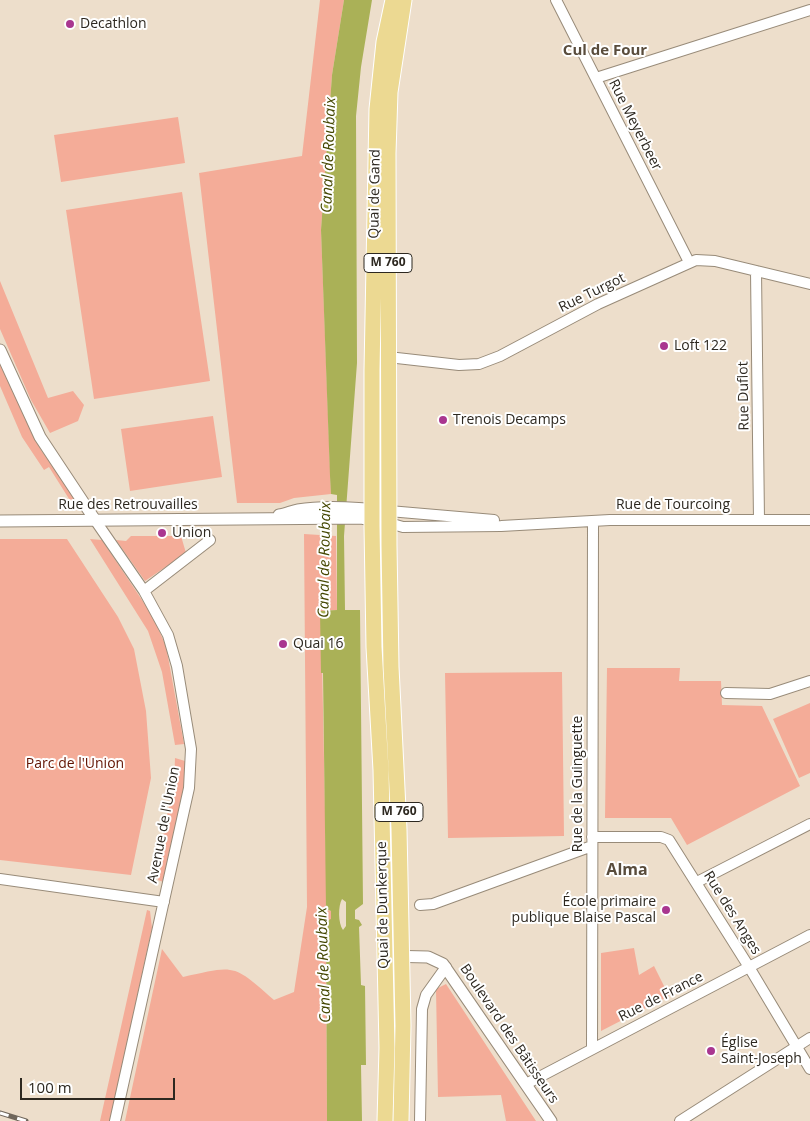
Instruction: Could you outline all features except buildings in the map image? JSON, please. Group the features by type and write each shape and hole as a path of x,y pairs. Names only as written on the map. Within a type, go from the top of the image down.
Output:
{"main road":[{"name":"Quai de Gand","path":"366,514 376,131 381,65 393,0"},
{"name":"Quai de Gand","path":"389,517 389,111 404,0"},
{"name":"Quai de Dunkerque","path":"366,514 385,956 385,1121"},
{"name":"Quai de Dunkerque","path":"389,517 390,667 399,810 402,956 401,1121"}],"street":[{"name":"Rue Meyerbeer","path":"556,0 689,262"},
{"path":"596,78 810,10"},
{"name":"Rue Turgot","path":"388,357 459,365 480,364 500,356 589,308 689,262 708,260 810,284"},
{"name":"Rue Duflot","path":"756,271 759,520"},
{"name":"Avenue de l'Union","path":"0,350 32,421 95,520 144,591 162,623 173,650 191,749 189,788 115,1121"},
{"name":"Rue des Retrouvailles","path":"0,521 257,518 314,514 366,514"},
{"name":"Rue de Tourcoing","path":"366,514 389,517 403,527 592,521 810,520"},
{"name":"Rue de la Guinguette","path":"592,521 592,1048"},
{"path":"144,591 210,540"},
{"path":"726,693 770,694 810,681"},
{"path":"697,882 810,824"},
{"name":"Rue des Anges","path":"592,841 665,838 670,842 697,882 810,1069"},
{"path":"420,905 433,904 475,889 592,841"},
{"path":"0,879 164,902"},
{"name":"Rue de France","path":"526,1084 810,934"},
{"name":"Boulevard des Bâtisseurs","path":"385,956 431,958 446,967 551,1121"},
{"path":"420,1121 422,1009 426,995 446,967"},
{"path":"680,1121 810,1038"}],"green space":[{"path":"320,0 344,0 332,75 321,230 331,494 294,498 280,503 237,503 199,173 302,156"},
{"path":"178,117 185,163 61,182 54,135"},
{"path":"182,192 210,381 94,399 66,210"},
{"path":"0,281 48,398 73,391 84,405 78,421 50,433 31,400 0,329"},
{"path":"0,362 41,450 78,502 71,502 49,467 44,470 22,437 0,386"},
{"path":"213,416 222,477 130,491 121,429"},
{"path":"304,534 336,536 337,610 321,611 327,910 331,911 331,920 326,921 327,1121 125,1121 162,949 183,977 214,970 233,971 250,980 274,1000 294,992 307,907"},
{"path":"131,536 181,536 186,553 145,581 116,540 126,541"},
{"name":"Parc de l'Union","path":"0,539 67,539 118,617 134,649 146,711 151,778 131,875 0,860"},
{"path":"90,539 102,540 152,615 166,646 184,744 175,745 162,672 148,631"},
{"path":"607,668 680,668 679,681 721,681 722,705 762,706 800,786 687,845 671,818 605,818"},
{"path":"562,672 564,836 448,838 445,673"},
{"path":"810,703 810,773 799,778 773,719"},
{"path":"175,758 185,761 185,785 163,882 158,880 166,841 163,833 174,784"},
{"path":"147,910 150,911 152,928 110,1121 100,1121"},
{"path":"634,948 639,975 654,966 669,996 601,1031 601,953"},
{"path":"446,984 536,1121 506,1121 501,1095 438,1097 436,989"}],"water":[{"name":"Canal de Roubaix","path":"344,0 372,0 361,67 356,116 357,363 344,536 345,610 360,610 363,904 355,910 355,919 359,920 362,925 359,927 361,985 365,986 366,1065 361,1065 362,1121 327,1121 326,921 331,919 331,911 326,909 323,673 321,673 320,611 337,610 337,495 331,494 321,230 332,75","holes":["342,899 346,902 346,926 343,930 339,919 339,910"]}],"railway":[{"path":"0,1113 26,1121"}],"place":[{"name":"Decathlon","path":"70,24"},
{"name":"Loft 122","path":"664,346"},
{"name":"Trenois Decamps","path":"443,420"},
{"name":"Union","path":"162,533"},
{"name":"Quai 16","path":"283,644"},
{"name":"École primaire publique Blaise Pascal","path":"666,910"},
{"name":"Église Saint-Joseph","path":"711,1051"}],"district":[{"name":"Cul de Four","path":"605,51"},
{"name":"Alma","path":"627,870"}]}
